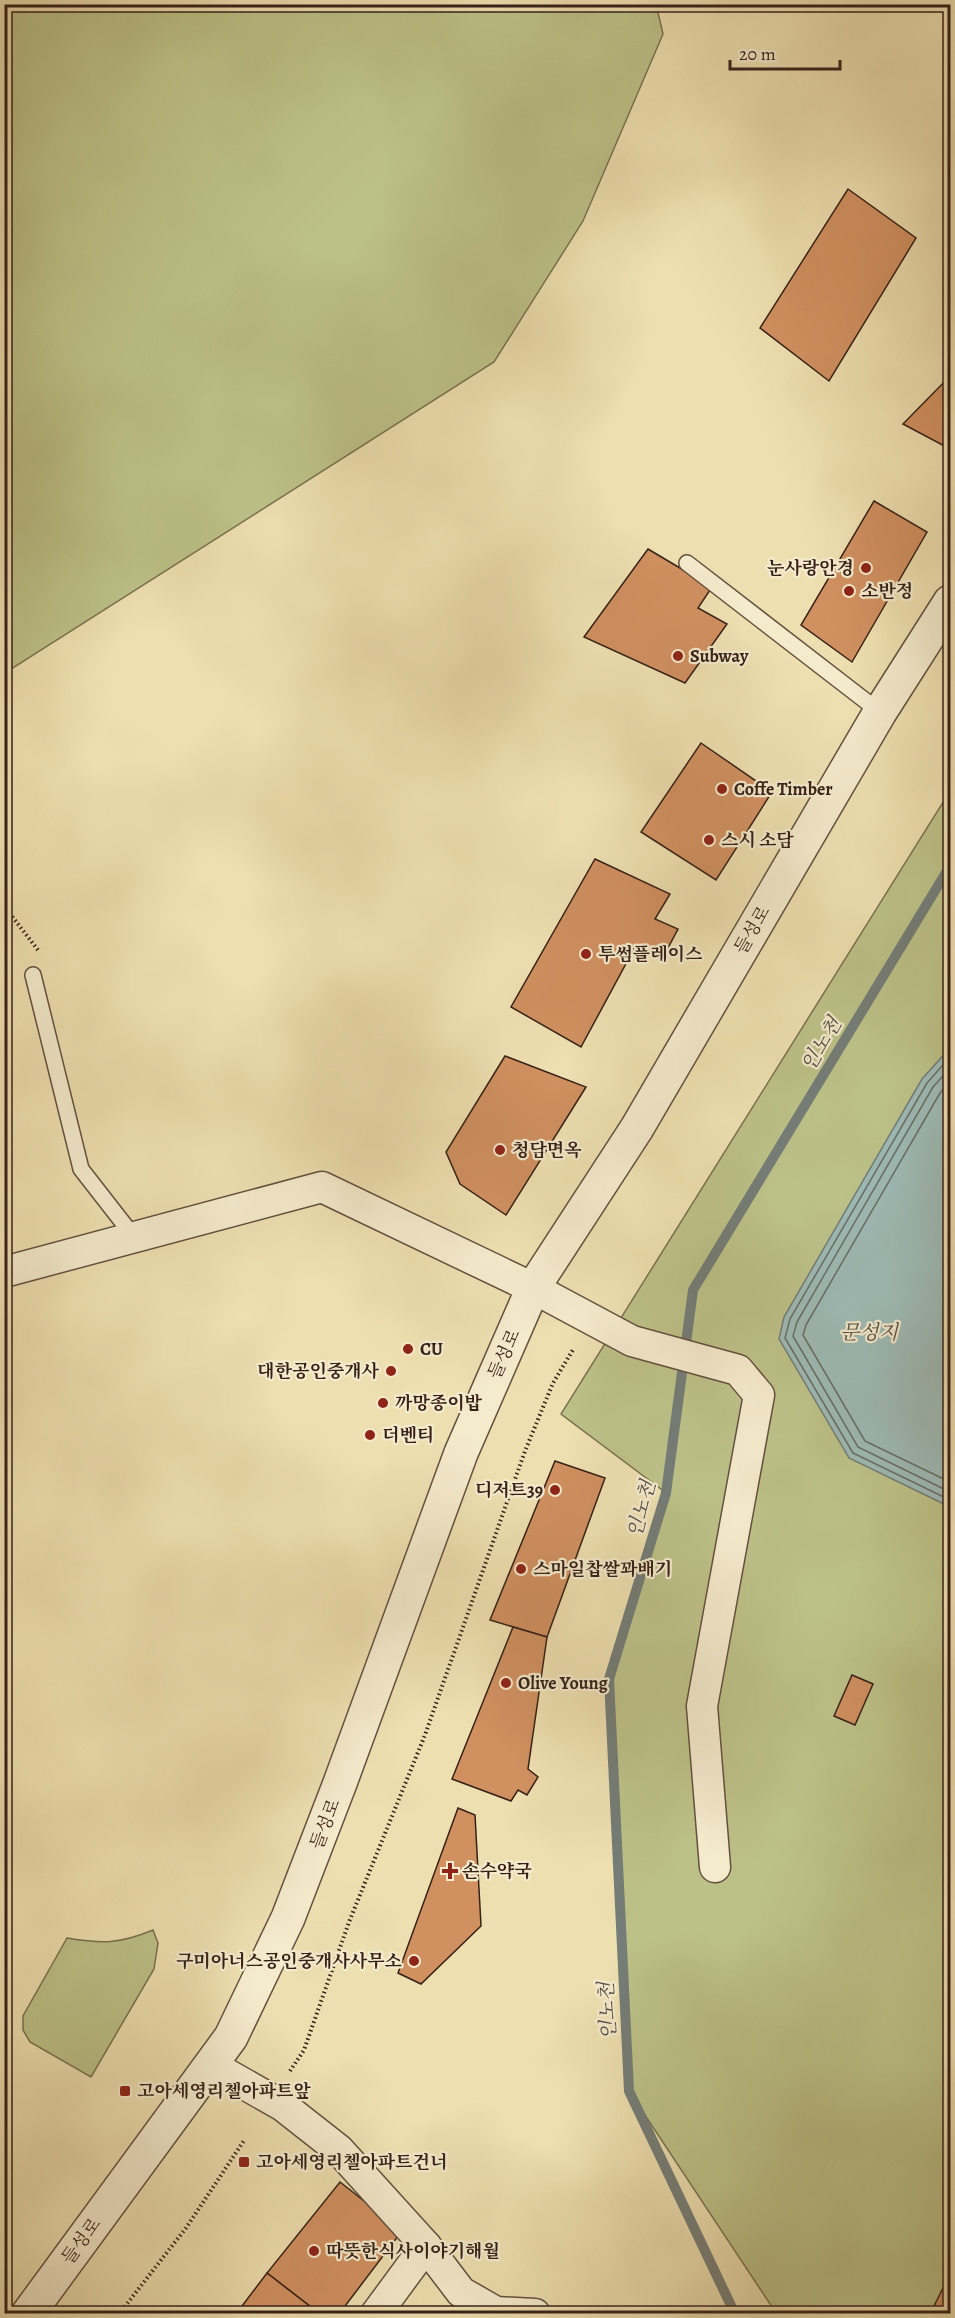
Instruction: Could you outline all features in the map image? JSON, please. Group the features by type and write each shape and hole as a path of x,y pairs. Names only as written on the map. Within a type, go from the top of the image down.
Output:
{"street":[{"name":"들성로","path":"28,2313 231,2037 288,1918 340,1783 460,1453 533,1288 637,1128 880,712 951,602"},
{"path":"4,1272 322,1187 533,1288 632,1341 738,1370 759,1395 702,1706 715,1867"},
{"path":"211,2065 283,2106 339,2150 426,2246 461,2292 496,2312 535,2313"},
{"path":"376,2313 426,2246"}],"lane":[{"path":"687,563 880,712"},
{"path":"33,975 81,1169 134,1237"}],"path":[{"path":"4,906 39,949 33,975"},
{"path":"290,2072 304,2050 349,1922 425,1735 525,1451 555,1379"},
{"path":"119,2313 186,2228 245,2139"}],"green space":[{"path":"5,4 656,4 663,34 583,221 494,362 5,673"},
{"path":"950,791 950,2313 776,2313 629,2091 609,1679 666,1493 561,1414"},
{"path":"153,1930 158,1943 154,1969 91,2077 30,2042 23,2030 23,2016 67,1938 111,1942"}],"water":[{"name":"문성지","path":"950,1048 950,1507 849,1458 779,1339 784,1317 922,1079"}],"building":[{"path":"848,189 916,238 829,381 760,328"},
{"path":"950,376 950,449 903,424"},
{"path":"874,501 927,532 852,662 801,625"},
{"path":"648,549 712,587 698,608 727,624 685,683 584,637"},
{"path":"701,743 772,792 716,880 641,832"},
{"name":"투썸플레이스","path":"595,859 670,894 655,919 678,929 662,959 634,949 581,1047 511,1007"},
{"path":"505,1056 586,1087 506,1215 460,1184 446,1152"},
{"path":"555,1461 605,1478 547,1637 490,1620"},
{"path":"513,1627 547,1637 528,1769 538,1777 527,1795 518,1790 511,1801 452,1779"},
{"path":"852,1675 873,1684 855,1725 834,1716"},
{"path":"458,1808 475,1815 481,1926 421,1984 398,1973"},
{"path":"340,2182 402,2231 339,2314 320,2314 267,2273"},
{"path":"267,2273 320,2314 236,2314"},
{"path":"950,2274 950,2314 930,2314"}],"waterway":[{"name":"인노천","path":"735,2314 629,2091 609,1679 666,1493 693,1290 950,866"}],"place":[{"name":"눈사랑안경","path":"866,568"},
{"name":"소반정","path":"849,591"},
{"name":"Subway","path":"678,656"},
{"name":"Coffe Timber","path":"722,789"},
{"name":"스시 소담","path":"709,840"},
{"name":"투썸플레이스","path":"586,954"},
{"name":"청담면옥","path":"500,1150"},
{"name":"CU","path":"408,1349"},
{"name":"대한공인중개사","path":"391,1371"},
{"name":"까망종이밥","path":"383,1403"},
{"name":"더벤티","path":"370,1435"},
{"name":"디저트39","path":"555,1490"},
{"name":"스마일찹쌀꽈배기","path":"521,1569"},
{"name":"Olive Young","path":"506,1683"},
{"name":"손수약국","path":"450,1871"},
{"name":"구미아너스공인중개사사무소","path":"414,1961"},
{"name":"고아세영리첼아파트앞","path":"125,2091"},
{"name":"고아세영리첼아파트건너","path":"244,2162"},
{"name":"따뜻한식사이야기해월","path":"314,2251"}]}
